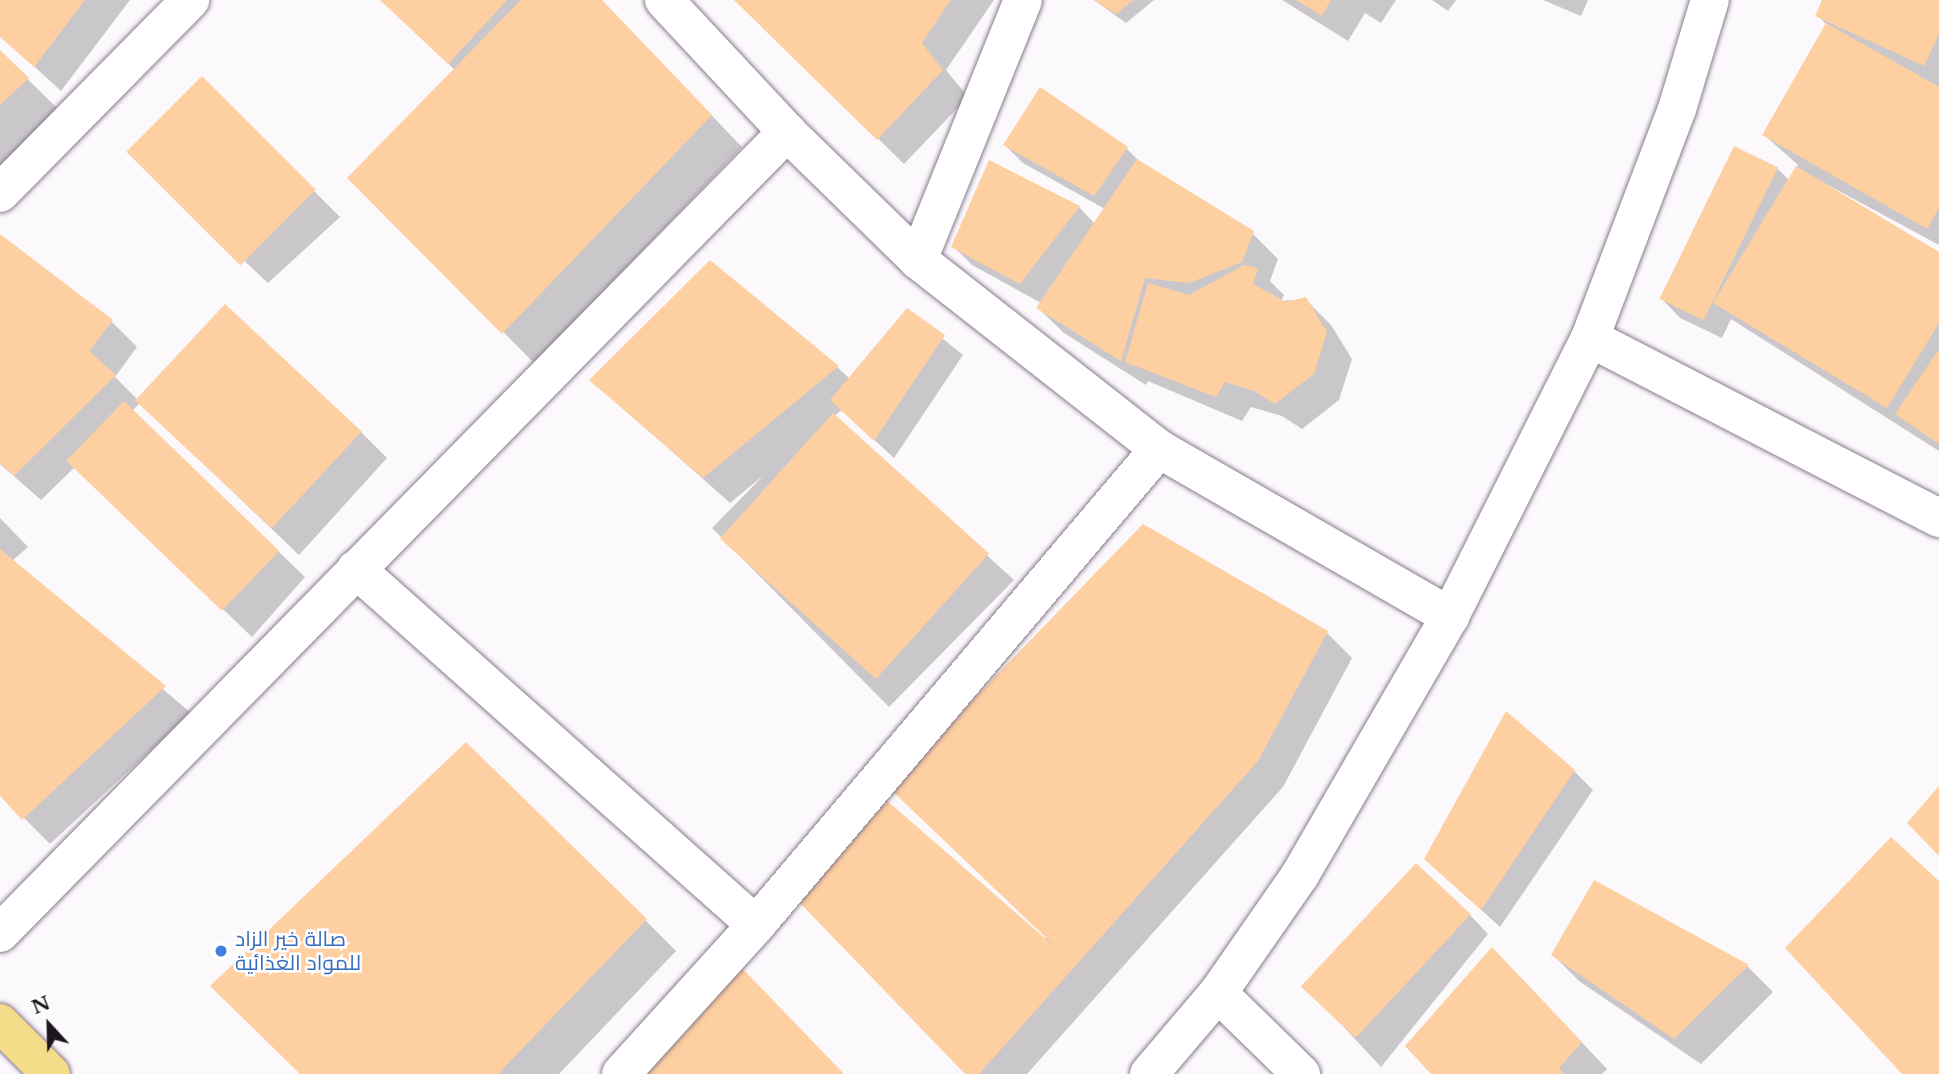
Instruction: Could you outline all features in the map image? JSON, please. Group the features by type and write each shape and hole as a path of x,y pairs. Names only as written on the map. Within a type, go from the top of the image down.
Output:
{"main road":[{"path":"0,1023 51,1074"}],"street":[{"path":"0,193 190,0"},
{"path":"664,0 788,132 918,260 1159,449 1450,617"},
{"path":"918,260 1023,0"},
{"path":"1149,1074 1218,993 1300,875 1450,617 1590,338 1677,109 1710,0"},
{"path":"0,933 788,132"},
{"path":"1590,338 1939,518"},
{"path":"621,1074 756,925 1159,449"},
{"path":"356,569 756,925"},
{"path":"1218,993 1301,1074"}],"building":[{"path":"0,0 85,0 34,67 0,37"},
{"path":"380,0 507,0 448,64"},
{"path":"521,0 602,0 712,115 502,334 347,178"},
{"path":"734,0 951,0 922,43 943,70 877,140"},
{"path":"1094,0 1133,0 1116,14"},
{"path":"1296,0 1331,0 1322,16"},
{"path":"1822,0 1939,0 1939,34 1924,66 1815,16"},
{"path":"1826,23 1939,87 1939,208 1927,229 1762,135"},
{"path":"0,50 29,78 0,105"},
{"path":"202,76 316,190 240,266 126,152"},
{"path":"1040,87 1128,147 1094,196 1003,145"},
{"path":"1734,146 1778,167 1704,320 1659,299"},
{"path":"1137,159 1254,231 1242,262 1189,283 1145,278 1121,361 1036,308"},
{"path":"989,160 1080,206 1020,284 951,247"},
{"path":"1796,166 1939,252 1939,323 1887,408 1713,303"},
{"path":"0,234 113,320 89,351 116,375 14,476 0,463"},
{"path":"710,260 839,366 703,478 589,380"},
{"path":"1244,265 1258,268 1253,284 1286,302 1306,297 1327,332 1314,374 1275,404 1254,391 1225,382 1216,397 1125,362 1148,283 1189,295"},
{"path":"225,304 362,432 272,528 135,401"},
{"path":"907,308 945,335 874,441 830,400"},
{"path":"1939,349 1939,444 1895,414"},
{"path":"124,401 279,551 222,611 66,461"},
{"path":"833,413 989,554 876,679 720,539"},
{"path":"1143,524 1328,631 1258,761 979,1074 965,1074 799,902 884,798 1063,954 888,787"},
{"path":"0,549 166,686 22,820 0,796"},
{"path":"1506,711 1575,770 1481,910 1424,859"},
{"path":"466,742 647,919 498,1074 300,1074 210,986"},
{"path":"1939,786 1939,856 1907,823"},
{"path":"1891,837 1939,881 1939,1074 1902,1074 1785,948"},
{"path":"1416,863 1471,914 1356,1038 1301,987"},
{"path":"1594,880 1749,965 1674,1039 1551,955"},
{"path":"1492,947 1582,1042 1559,1068 1564,1074 1431,1074 1405,1046"},
{"path":"742,968 844,1074 647,1074"}],"place":[{"name":"صالة خير الزاد للمواد الغذائية","path":"221,951"}]}
